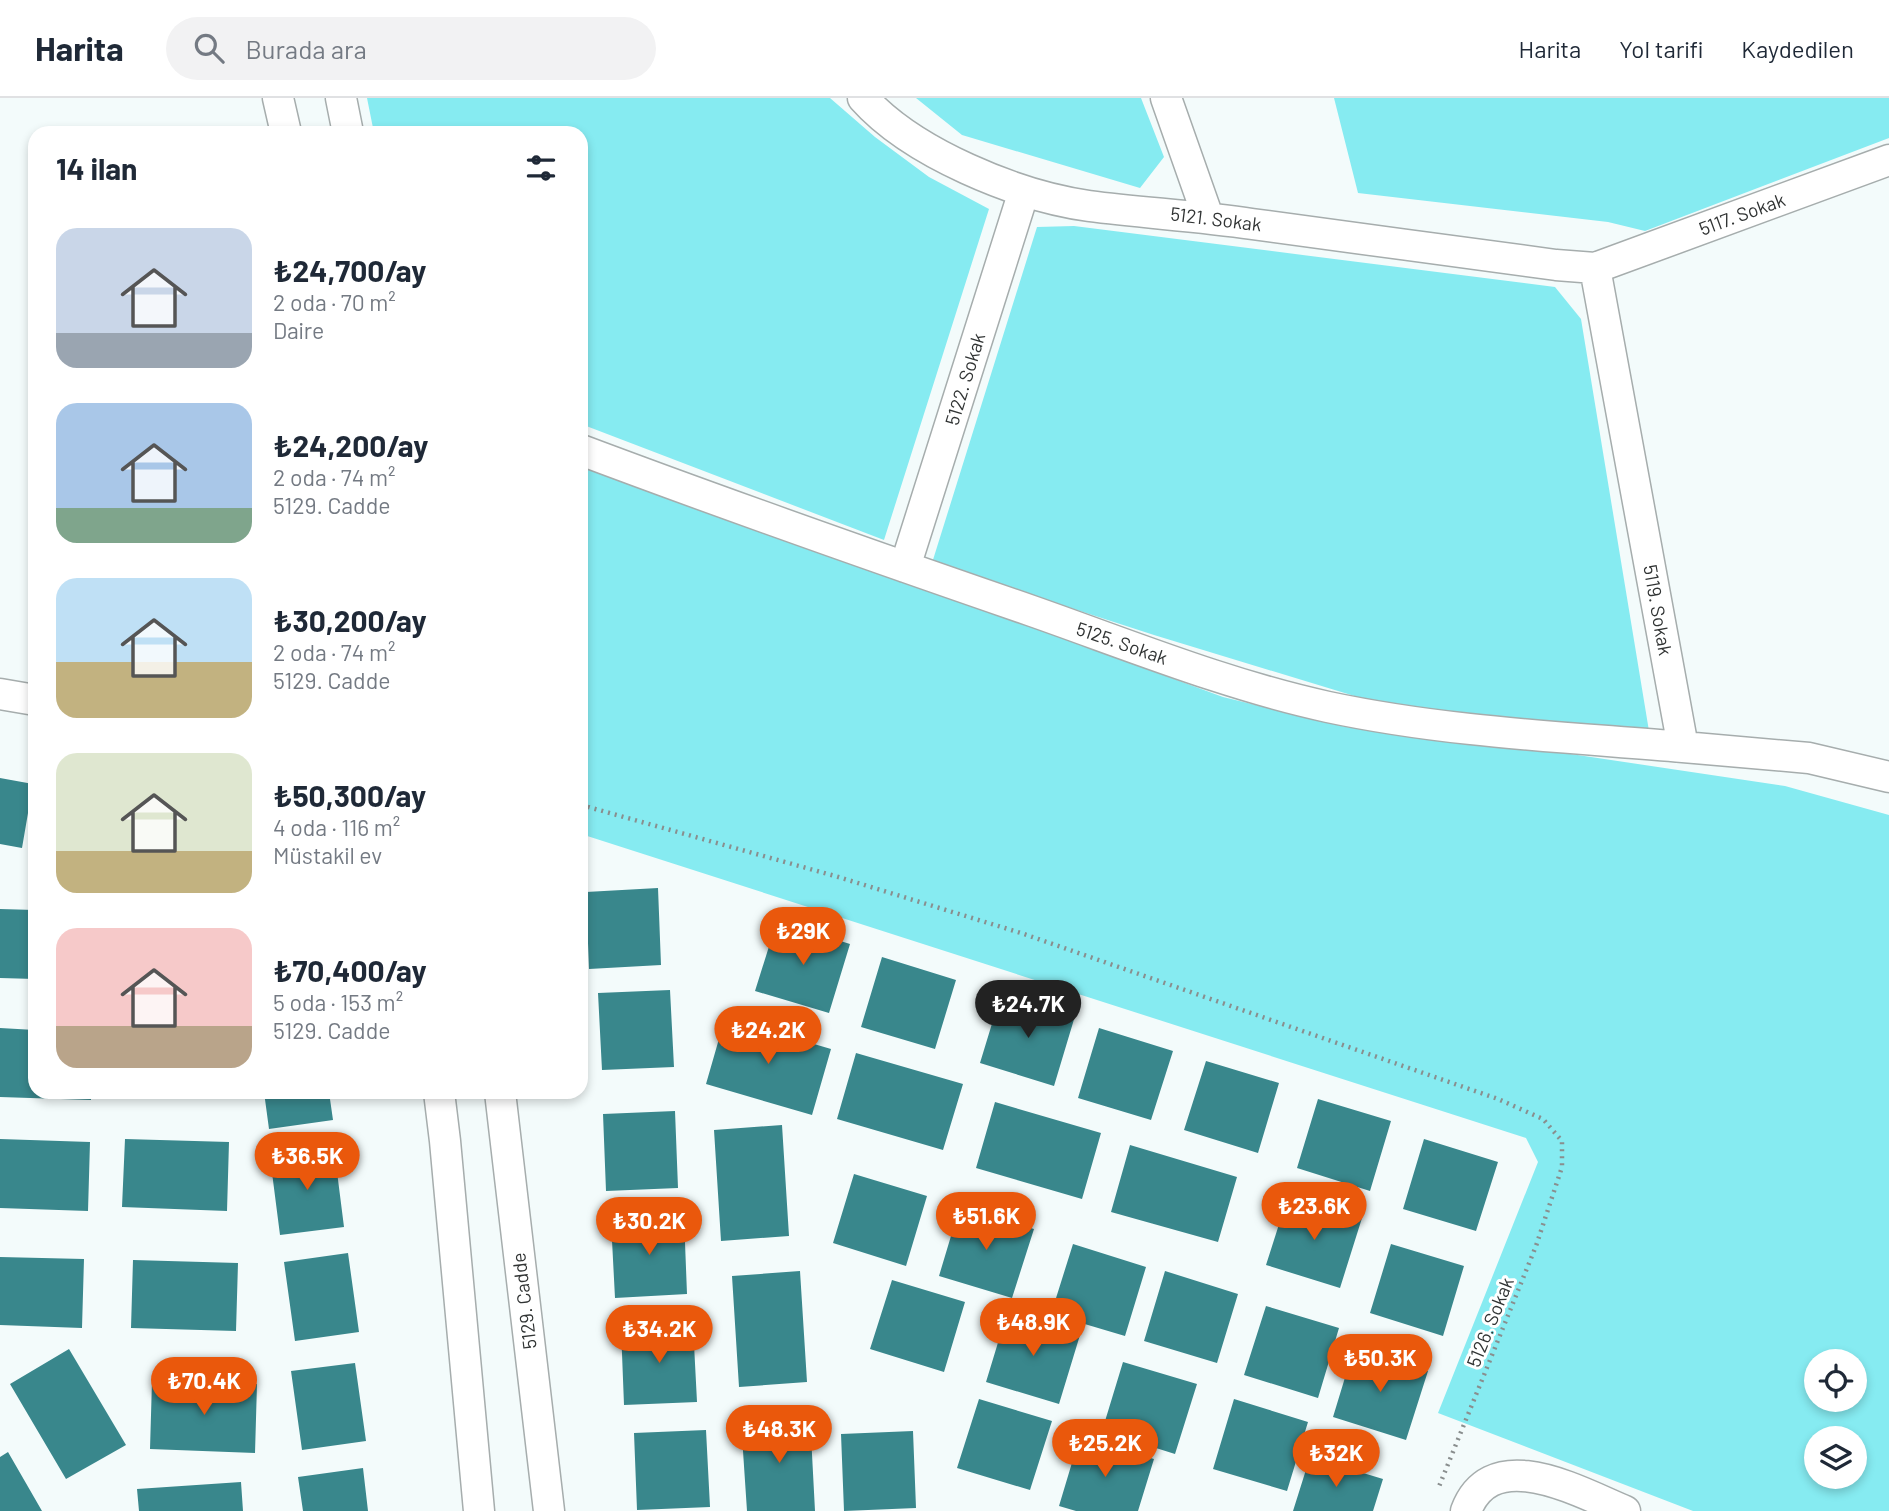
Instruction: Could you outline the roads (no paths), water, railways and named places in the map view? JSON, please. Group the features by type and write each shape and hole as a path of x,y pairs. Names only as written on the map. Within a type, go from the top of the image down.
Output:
{"street":[{"path":"278,98 284,126"},
{"path":"341,98 347,126"},
{"name":"5121. Sokak","path":"863,98 909,138 954,163 1024,191 1087,205 1595,268"},
{"path":"1166,98 1208,218"},
{"name":"5117. Sokak","path":"1595,268 1889,160"},
{"name":"5122. Sokak","path":"905,567 1024,191"},
{"name":"5119. Sokak","path":"1595,268 1683,747"},
{"name":"5125. Sokak","path":"588,453 1234,682 1326,706 1402,720 1523,734 1683,747"},
{"path":"0,694 28,699"},
{"path":"1683,747 1809,758 1889,777"},
{"path":"440,1099 478,1511"},
{"name":"5129. Cadde","path":"501,1099 549,1511"},
{"path":"1466,1511 1477,1490 1487,1482 1508,1475 1527,1475 1550,1481 1625,1511"}]}
